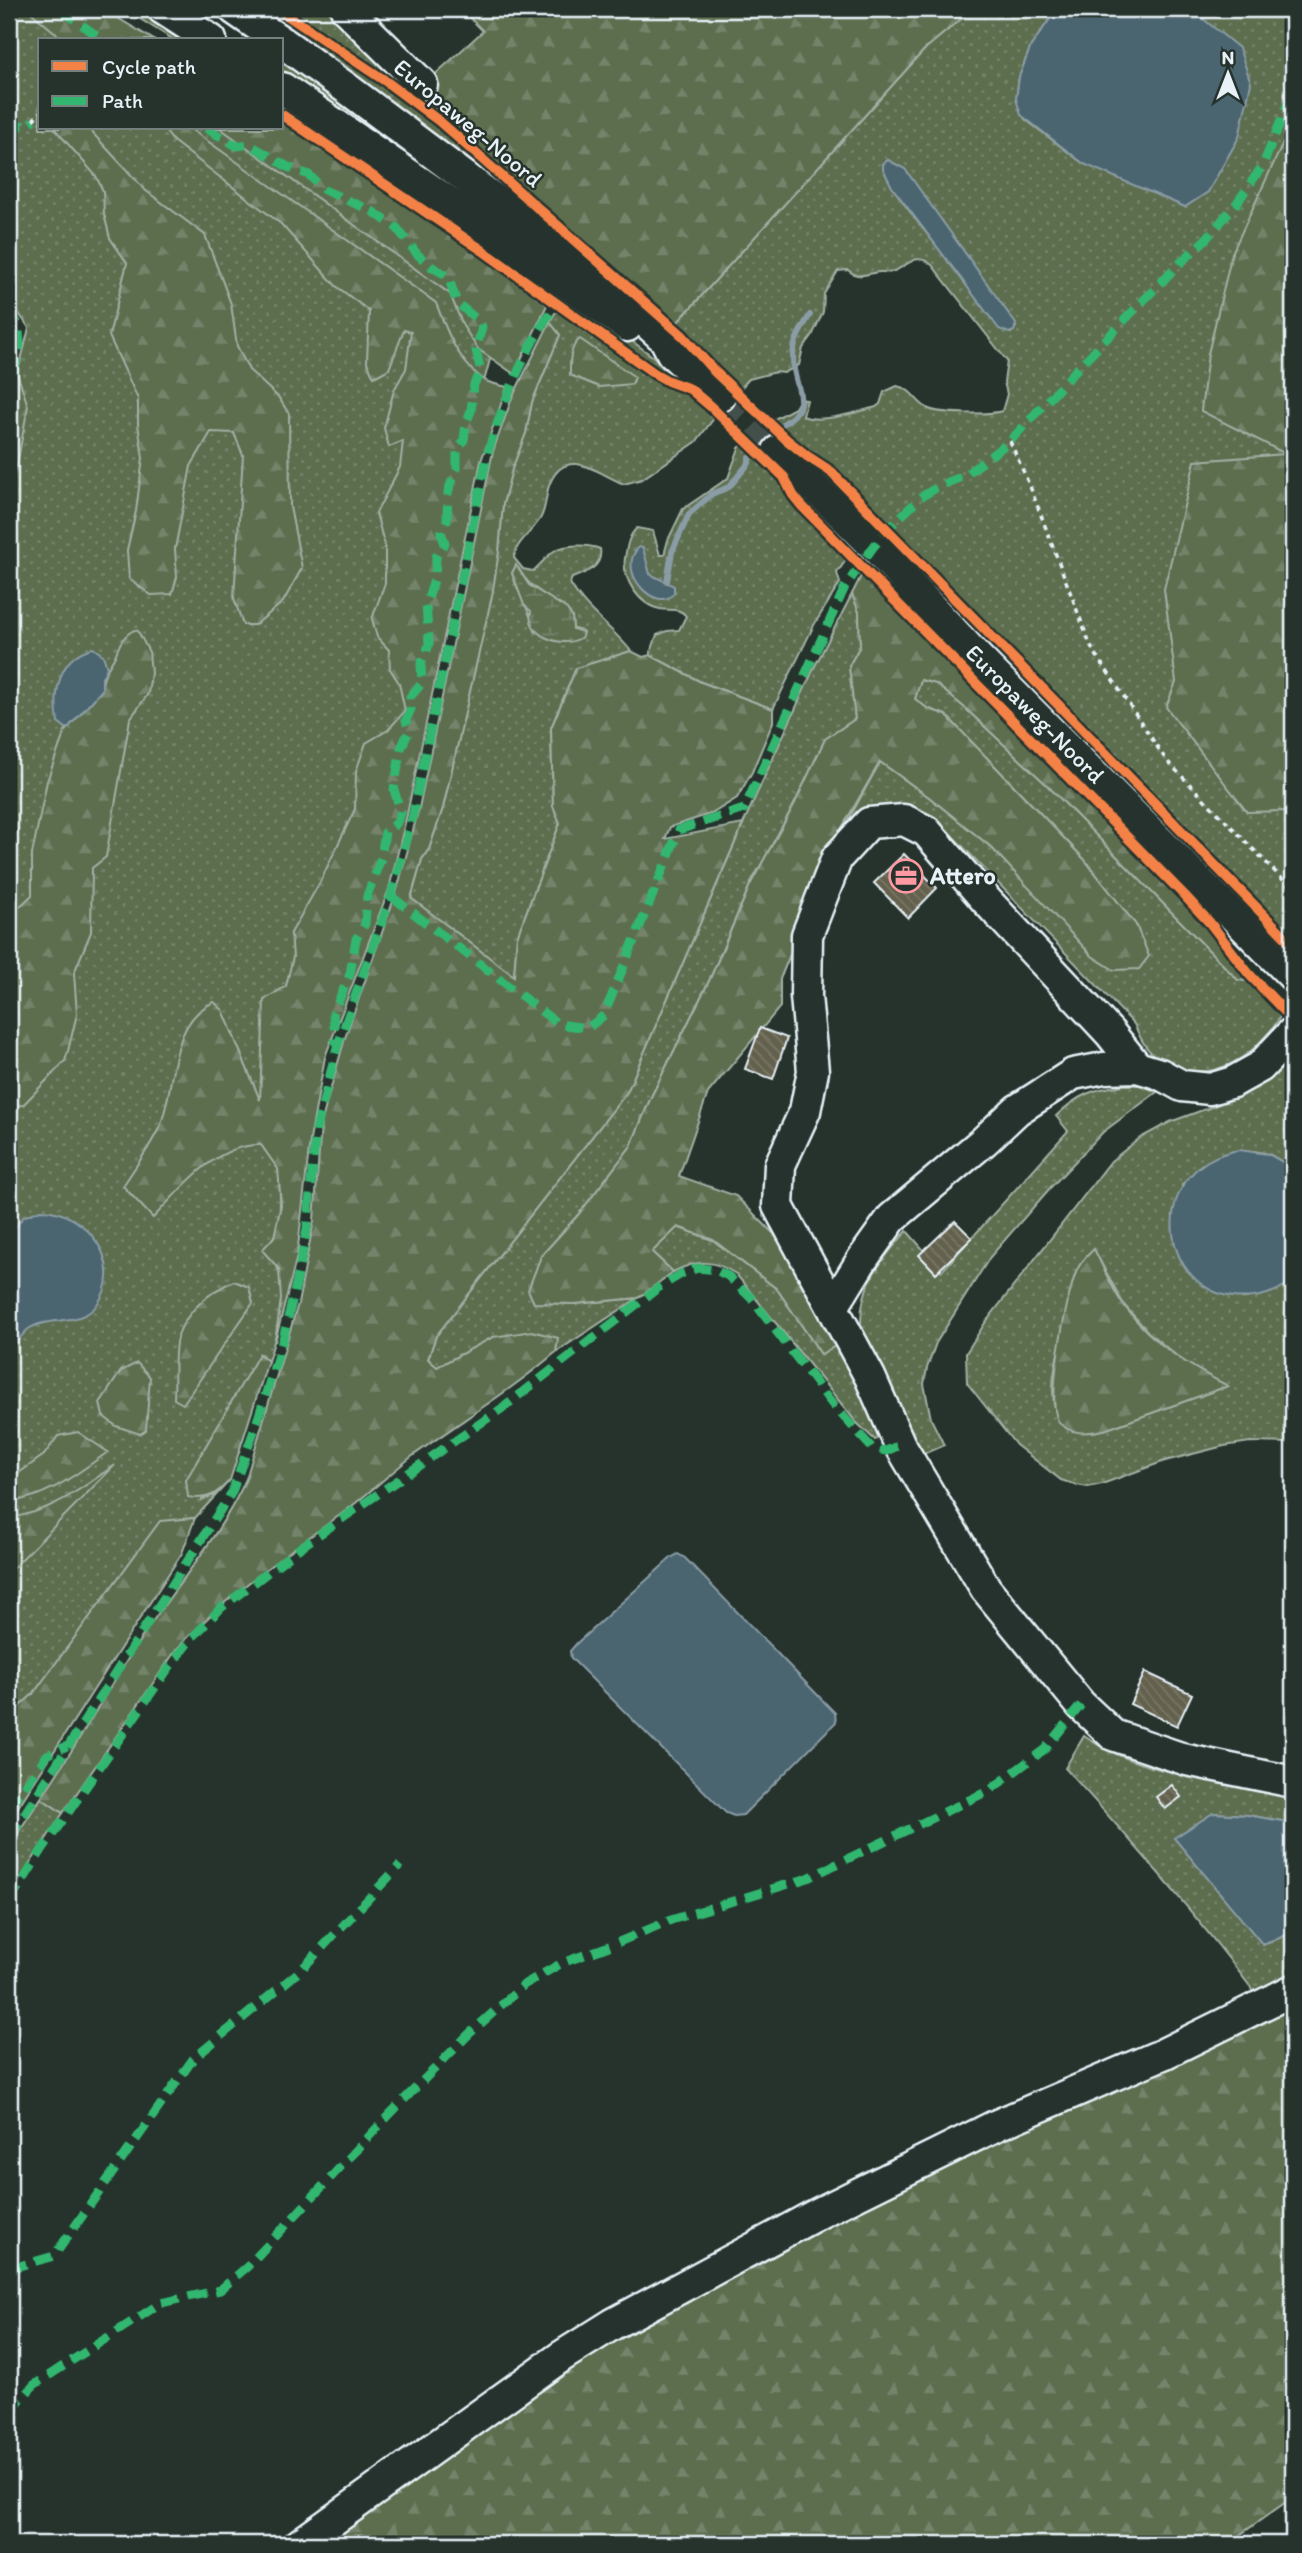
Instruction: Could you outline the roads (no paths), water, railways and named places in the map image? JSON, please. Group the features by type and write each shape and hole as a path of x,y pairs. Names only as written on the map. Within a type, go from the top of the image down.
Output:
{"street":[{"path":"163,9 208,38"},
{"name":"Europaweg-Noord","path":"234,9 276,38"},
{"name":"Europaweg-Noord","path":"346,9 422,84"},
{"name":"Europaweg-Noord","path":"284,44 582,265 665,339 672,353 720,396"},
{"name":"Europaweg-Noord","path":"284,89 532,259 630,328 656,350 672,353"},
{"name":"Europaweg-Noord","path":"778,451 1293,976"},
{"path":"1138,1067 1110,1033 985,900 926,831 904,820 869,823 837,858 807,935 806,996 814,1071 805,1111 780,1165 778,1206 870,1377 900,1445 986,1589 1081,1705 1114,1735 1187,1760 1293,1782"},
{"path":"833,1307 892,1218 1017,1110 1073,1074 1104,1068 1138,1067 1160,1074 1182,1086 1210,1089 1233,1082 1260,1067 1293,1032"},
{"path":"300,2544 562,2356 613,2324 820,2213 986,2131 1163,2054 1293,1990"}],"water":[{"path":"1057,9 1191,9 1239,48 1251,83 1239,137 1208,192 1185,207 1084,164 1021,115 1016,99 1019,77 1031,46"},
{"path":"888,160 905,169 1016,324 1014,331 1009,333 999,329 892,187 883,169 883,164"},
{"path":"639,547 643,548 650,574 674,586 674,593 667,598 649,594 635,578 633,557"},
{"path":"93,648 103,655 107,668 102,678 102,690 67,729 58,722 56,699 61,677 72,659"},
{"path":"1239,1150 1268,1154 1293,1168 1293,1280 1275,1291 1254,1297 1222,1294 1197,1281 1181,1259 1173,1234 1174,1207 1186,1182 1207,1162"},
{"path":"40,1210 57,1212 73,1219 97,1243 107,1274 105,1290 96,1306 89,1312 73,1319 46,1322 30,1328 9,1353 9,1237 23,1217"},
{"path":"678,1554 685,1558 835,1713 836,1722 743,1815 726,1813 571,1658 570,1651 577,1643"},
{"path":"1213,1813 1247,1815 1293,1823 1293,1932 1263,1945 1174,1838"}],"waterway":[{"path":"781,425 791,418 800,404 793,354 798,336 810,315"},
{"path":"667,581 672,552 689,514 712,494 729,487 749,463 749,458"}],"tunnel":[{"path":"720,396 778,451"}],"place":[{"name":"Attero","path":"906,876"}]}
